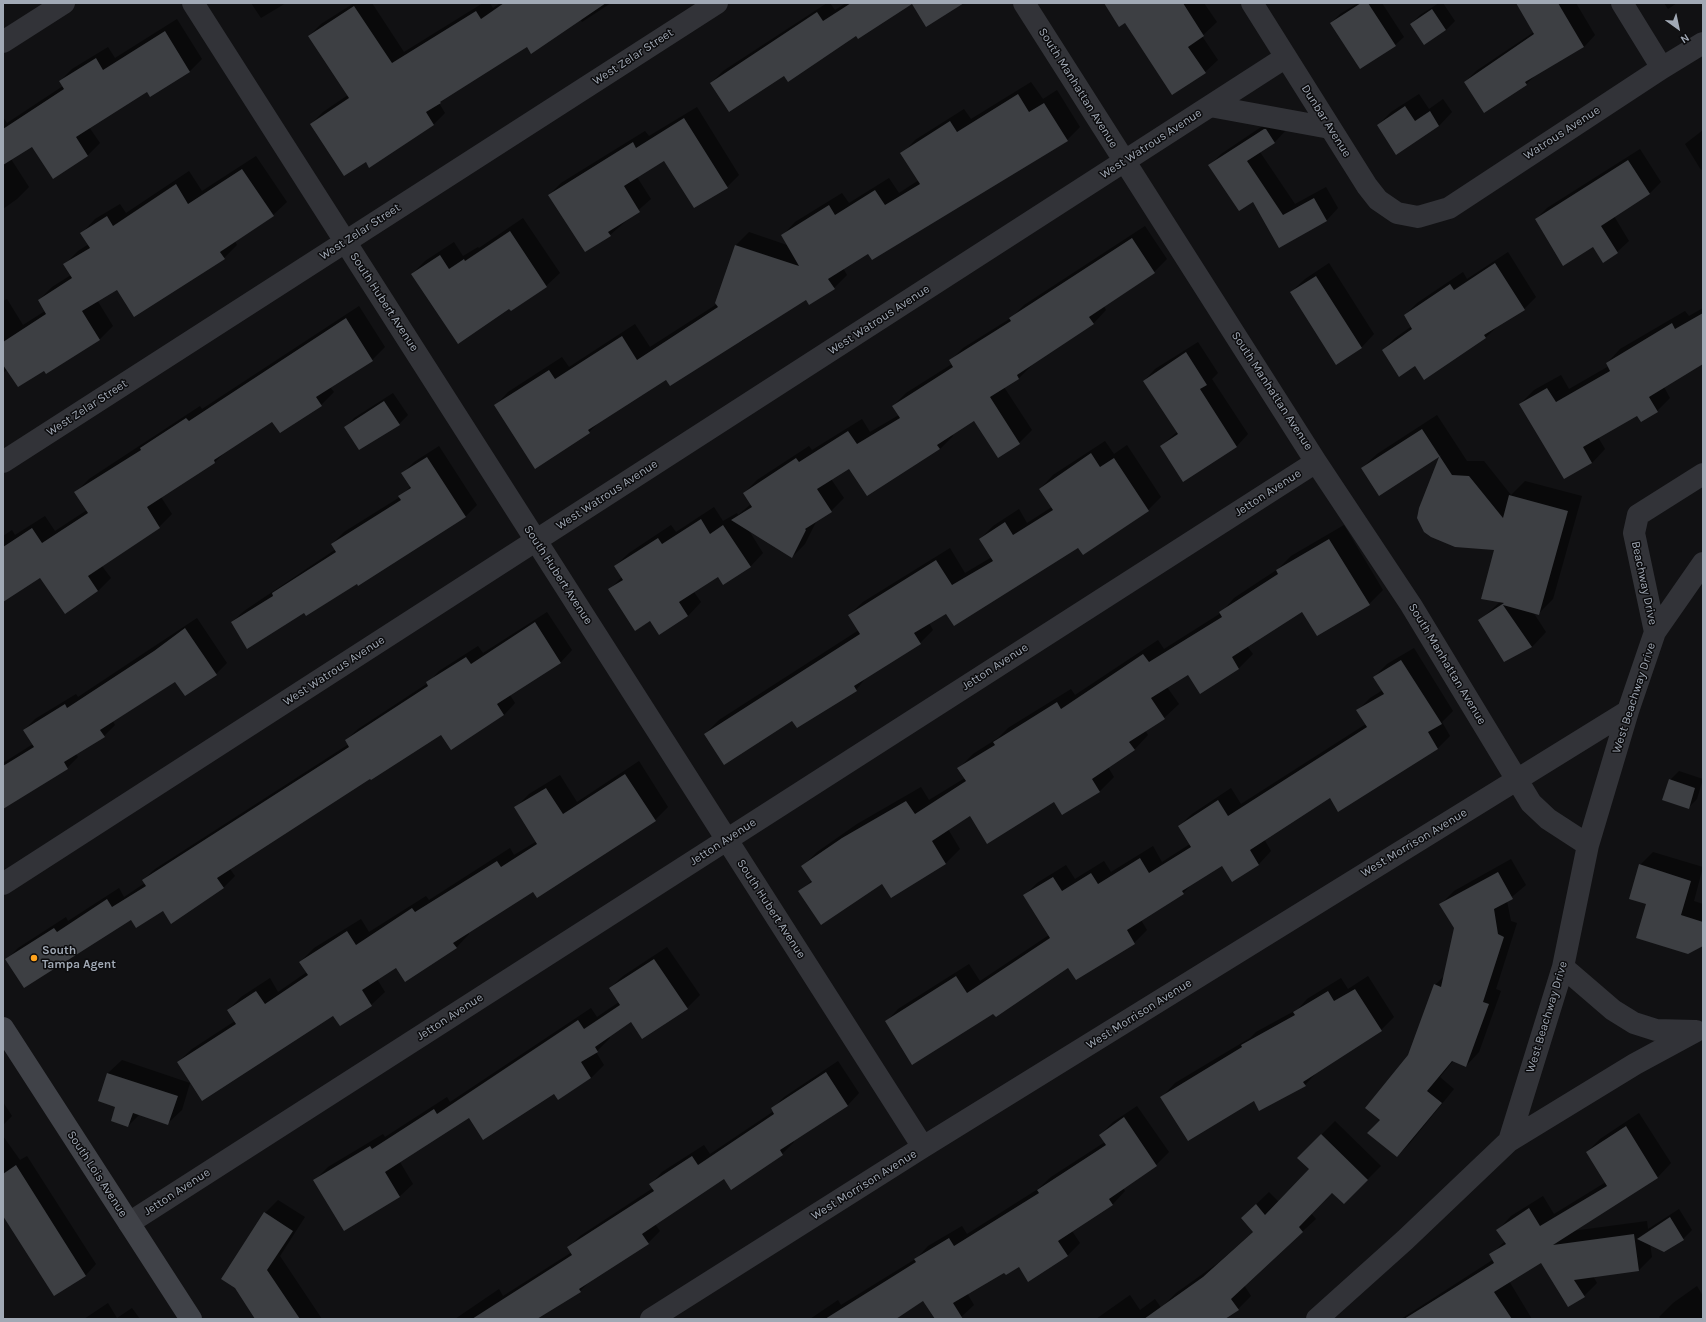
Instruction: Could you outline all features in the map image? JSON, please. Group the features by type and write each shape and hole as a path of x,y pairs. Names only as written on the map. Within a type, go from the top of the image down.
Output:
{"street":[{"path":"3,42 64,3"},
{"name":"South Hubert Avenue","path":"194,3 923,1147"},
{"name":"West Zelar Street","path":"3,462 717,3"},
{"name":"South Manhattan Avenue","path":"1024,3 1316,462 1411,605 1518,780"},
{"name":"Dunbar Avenue","path":"1252,3 1367,186 1378,200 1396,213 1418,218"},
{"path":"1622,3 1662,68"},
{"name":"Watrous Avenue","path":"1418,218 1449,208 1662,68 1703,43"},
{"name":"West Watrous Avenue","path":"3,884 1286,57"},
{"name":"West Watrous Avenue","path":"1210,106 1330,128"},
{"name":"Jetton Avenue","path":"129,1223 1316,462"},
{"name":"Beachway Drive","path":"1655,632 1634,533 1638,515 1703,474"},
{"name":"West Beachway Drive","path":"1509,1141 1563,967 1588,845 1628,711 1655,632 1703,562"},
{"name":"West Morrison Avenue","path":"651,1319 923,1147 1628,711"},
{"path":"1518,780 1531,803 1542,814 1588,845"},
{"path":"1563,967 1613,1010 1634,1023 1656,1030 1699,1030"},
{"name":"South Lois Avenue","path":"3,1028 191,1319"},
{"name":"West Beachway Drive","path":"1317,1319 1405,1240 1509,1141 1635,1064 1699,1030"}],"building":[{"path":"504,3 606,3 531,54 527,47 440,102 441,103 426,112 434,125 369,168 366,162 344,176 310,124 349,98 308,36 354,6 392,63 476,11 481,19"},
{"path":"851,3 964,3 926,27 912,4 858,39 856,36 788,82 784,76 729,112 710,83 817,12 823,21"},
{"path":"1104,3 1183,3 1204,36 1188,47 1206,73 1172,95 1125,23 1119,27"},
{"path":"1361,3 1368,3 1396,46 1360,69 1330,23"},
{"path":"1516,3 1558,3 1584,47 1525,82 1527,85 1484,113 1464,82 1534,34"},
{"path":"1432,9 1446,30 1424,45 1410,24"},
{"path":"165,31 190,72 150,97 147,92 76,137 88,156 53,179 32,147 3,165 3,129 64,89 59,81 96,58 103,70"},
{"path":"1018,94 1029,112 1044,103 1068,141 872,260 868,254 828,279 835,289 809,305 806,300 670,386 666,380 588,430 590,433 535,469 494,405 549,370 555,379 622,336 637,360 718,307 715,303 735,245 799,266 781,235 829,205 835,215 875,190 885,205 920,184 900,153 950,121 957,132"},
{"path":"1405,106 1415,121 1430,111 1439,126 1396,155 1377,125"},
{"path":"684,118 728,188 694,208 664,161 624,186 640,212 608,232 611,236 585,252 548,195 633,142 636,148"},
{"path":"1266,129 1275,143 1247,161 1283,215 1314,198 1327,221 1279,248 1253,202 1239,211 1208,165"},
{"path":"1628,160 1650,194 1601,226 1618,253 1603,263 1593,247 1563,266 1535,219"},
{"path":"242,169 274,216 220,252 225,259 134,317 117,290 82,311 100,340 46,374 44,371 18,387 3,365 3,342 46,314 38,300 72,278 63,264 90,248 80,233 107,216 113,226 176,184 188,204"},
{"path":"510,231 547,287 511,311 509,309 458,344 411,274 440,255 449,269 464,259 465,261"},
{"path":"1132,238 1155,273 1089,317 1094,324 1017,375 1019,379 990,397 1020,444 998,458 974,421 937,445 940,449 867,496 849,469 817,489 832,512 805,529 806,530 792,558 731,520 752,507 743,493 796,458 799,462 848,431 857,444 900,418 892,406 953,367 949,360 1011,321 1009,318"},
{"path":"1495,263 1525,310 1484,335 1486,338 1424,380 1415,366 1399,377 1382,350 1412,329 1404,315 1450,284 1454,290"},
{"path":"1316,276 1362,348 1336,365 1290,292"},
{"path":"1703,313 1703,364 1649,397 1658,412 1641,422 1637,416 1583,447 1592,463 1564,479 1519,404 1547,388 1556,402 1610,371 1606,363 1672,323 1675,329"},
{"path":"346,318 373,361 316,397 322,406 280,433 272,422 214,460 215,463 147,507 160,528 88,576 98,591 65,614 40,578 3,602 3,547 32,528 42,543 88,513 74,492 141,450 140,448 186,418 189,421"},
{"path":"1186,352 1207,385 1200,389 1237,447 1183,482 1160,446 1178,434 1143,381"},
{"path":"384,401 400,425 359,450 344,427"},
{"path":"1422,429 1452,475 1469,476 1503,518 1509,495 1568,511 1539,615 1503,605 1532,647 1504,662 1478,620 1504,603 1481,599 1494,550 1455,547 1431,537 1424,532 1417,518 1419,508 1439,457 1379,496 1361,468"},
{"path":"1091,453 1100,467 1114,458 1149,511 1083,555 1078,548 954,626 946,614 914,633 921,644 854,686 857,691 797,728 792,721 724,765 704,734 860,634 848,615 936,560 952,585 993,561 979,539 1005,522 1013,535 1053,510 1039,489"},
{"path":"427,457 466,517 358,586 357,584 306,616 304,613 247,649 231,622 273,596 272,593 336,552 331,544 401,500 398,496 411,488 401,473"},
{"path":"701,519 710,534 723,525 751,567 723,585 718,577 679,602 688,616 659,635 650,621 635,631 608,589 623,580 614,566 658,538 662,544"},
{"path":"1329,539 1370,605 1317,636 1302,612 1232,657 1239,669 1200,694 1188,675 1151,698 1165,719 1129,742 1135,750 1092,779 1100,792 1062,815 1054,802 987,844 970,816 932,841 946,864 891,898 882,884 821,925 798,891 812,882 801,866 842,838 906,801 915,814 966,781 957,768 995,745 993,742 1057,702 1061,709 1143,654 1149,662 1222,617 1219,612 1278,574 1276,570"},
{"path":"535,622 561,663 497,704 504,715 451,750 441,735 371,780 370,779 217,878 224,888 171,924 163,911 136,928 131,920 24,988 5,959 54,928 57,932 107,899 112,907 146,886 142,880 349,747 345,740 428,686 426,682 466,657 471,664"},
{"path":"185,628 217,675 185,696 175,682 100,730 105,737 64,762 68,769 3,809 3,766 34,747 23,730 65,704 67,708 154,651"},
{"path":"1401,660 1442,724 1428,732 1438,749 1338,812 1330,798 1250,850 1259,865 1232,882 1222,866 1182,891 1184,894 1127,930 1135,944 1076,980 1068,968 996,1017 993,1014 912,1065 885,1021 956,976 967,993 1050,938 1023,895 1053,877 1062,891 1091,873 1098,884 1140,858 1149,873 1191,847 1178,826 1218,800 1228,816 1367,727 1356,710 1384,694 1373,677"},
{"path":"625,774 656,821 537,898 533,892 453,943 457,948 405,982 396,968 362,990 372,1006 340,1026 333,1016 202,1101 177,1062 236,1024 227,1010 256,991 265,1004 308,975 299,962 347,931 356,945 412,908 415,912 497,861 501,867 537,844 514,807 546,788 563,814"},
{"path":"1669,779 1695,788 1689,809 1662,800"},
{"path":"1639,864 1691,881 1681,915 1703,922 1703,946 1688,954 1636,938 1646,904 1629,899"},
{"path":"1498,872 1513,899 1494,909 1498,934 1504,937 1483,1002 1489,1004 1466,1067 1452,1061 1427,1091 1442,1103 1397,1157 1367,1133 1380,1120 1365,1108 1408,1055 1434,984 1441,987 1454,928 1439,904"},
{"path":"654,959 688,1009 642,1039 631,1022 595,1047 598,1052 581,1062 591,1078 558,1100 554,1094 483,1140 469,1118 385,1172 400,1197 344,1231 313,1180 370,1146 372,1149 434,1109 437,1114 578,1020 584,1029 620,1005 609,988"},
{"path":"1355,989 1382,1031 1303,1082 1306,1086 1259,1111 1254,1101 1188,1141 1160,1097 1242,1047 1241,1045 1295,1015 1293,1012 1328,991 1334,1001"},
{"path":"826,1072 848,1106 780,1150 783,1155 731,1190 724,1179 642,1234 649,1244 579,1289 581,1292 537,1319 472,1319 572,1255 567,1247 654,1191 649,1184 692,1156 698,1165 774,1114 771,1108"},
{"path":"107,1073 178,1096 168,1125 133,1113 128,1127 111,1121 115,1107 98,1101"},
{"path":"1124,1117 1157,1166 1109,1199 1113,1205 1058,1241 1068,1256 1028,1282 1019,1267 1006,1275 1004,1273 953,1303 963,1319 935,1319 923,1301 896,1319 825,1319 916,1262 914,1259 949,1238 954,1246 1039,1193 1037,1190 1106,1145 1099,1135"},
{"path":"1626,1126 1658,1178 1553,1245 1634,1234 1639,1271 1574,1280 1585,1297 1568,1307 1541,1263 1494,1292 1512,1319 1404,1319 1494,1263 1489,1254 1506,1244 1496,1230 1529,1208 1540,1226 1607,1186 1586,1152"},
{"path":"1321,1134 1368,1180 1344,1204 1332,1193 1299,1227 1303,1232 1231,1299 1239,1310 1225,1319 1144,1319 1203,1277 1253,1232 1241,1218 1256,1204 1265,1215 1309,1169 1297,1158"},
{"path":"16,1165 86,1276 54,1296 3,1216 3,1174"},
{"path":"264,1212 293,1231 267,1270 300,1319 255,1319 235,1288 221,1279"},
{"path":"1670,1217 1684,1240 1664,1252 1637,1239"}],"place":[{"name":"South Tampa Agent","path":"34,958"}]}
